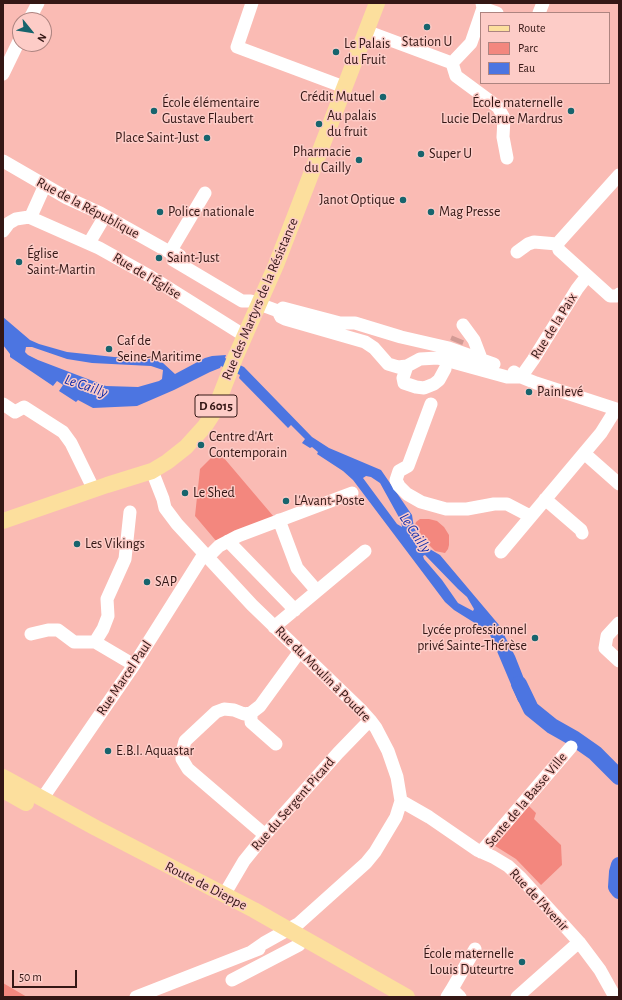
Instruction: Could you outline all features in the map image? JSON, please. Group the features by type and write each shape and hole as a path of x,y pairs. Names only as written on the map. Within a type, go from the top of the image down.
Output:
{"main road":[{"name":"Rue des Martyrs de la Résistance","path":"3,521 152,471 167,462 186,447 205,426 214,412 245,336 255,302 276,265 366,31 373,4"},
{"name":"Route de Dieppe","path":"3,777 127,850 293,935"},
{"name":"Route de Dieppe","path":"3,790 44,813 226,892 293,935 373,982 407,997"},
{"name":"Route de Dieppe","path":"373,982 391,997"}],"street":[{"path":"33,12 38,3"},
{"path":"252,3 237,47 344,87"},
{"path":"483,5 495,12"},
{"path":"452,63 471,43 480,14"},
{"path":"366,31 452,63"},
{"path":"3,74 14,52"},
{"path":"452,63 456,76 498,107 504,118 503,137 507,158"},
{"name":"Rue de la République","path":"3,161 69,199 105,216 171,253 177,254 247,294 255,302"},
{"path":"557,244 619,175"},
{"path":"3,231 12,221 22,217 29,217 32,214 45,185"},
{"path":"171,253 205,193"},
{"path":"94,246 105,216"},
{"name":"Rue de l'Église","path":"29,217 94,246 151,277 245,336"},
{"path":"517,252 528,244 534,242 557,244"},
{"path":"557,244 559,250 610,296 618,295"},
{"name":"Rue de la Paix","path":"521,377 577,288 587,276"},
{"path":"255,302 279,311 283,308 336,322 342,329 366,342 378,352 388,364 398,367 410,364 420,359 438,358 507,377 521,377"},
{"path":"342,329 355,323 401,337 449,348 482,361 510,369 521,377 574,396 617,409 601,433 501,552"},
{"path":"458,338 463,325 474,340 482,361"},
{"path":"413,339 415,350 403,378 404,383 410,386 424,388 439,380 445,369"},
{"path":"3,404 14,412 24,407 63,432 71,443 94,490"},
{"path":"431,404 408,466 399,471 396,480 399,486 413,498 429,505 433,504 446,509 467,509 494,504 507,504 530,516"},
{"path":"584,453 619,484"},
{"name":"Rue du Moulin à Poudre","path":"152,471 167,511 176,524 252,605 362,710 376,728 393,762 401,801 396,817 375,852 366,863 293,935"},
{"path":"405,474 404,478 409,486 432,501 433,504"},
{"name":"Rue Marcel Paul","path":"42,799 134,665 206,556 219,546 238,536 352,493"},
{"path":"545,498 581,530 582,533"},
{"path":"95,642 103,629 108,616 107,599 125,560 130,512"},
{"path":"279,520 297,568 317,591"},
{"path":"228,541 294,610"},
{"path":"274,627 365,551"},
{"path":"619,623 607,636 606,648 619,661"},
{"path":"31,634 48,630 58,630 74,642 95,642 134,665"},
{"path":"265,835 188,769 182,759 182,752 185,741 216,712 224,709 234,710 244,714 251,713 260,706 300,651"},
{"path":"251,713 251,722 276,744"},
{"name":"Rue du Sergent Picard","path":"226,892 249,854 338,753 370,720"},
{"name":"Sente de la Basse Ville","path":"481,852 571,747"},
{"name":"Rue de l'Avenir","path":"401,801 429,817 481,852 508,866 521,878 579,942 600,970 615,997"},
{"path":"136,997 293,935"},
{"path":"232,980 293,935"},
{"path":"517,997 579,942"},
{"path":"453,994 475,949"}],"green space":[{"path":"218,451 274,517 217,542 195,516 200,469"},
{"path":"420,519 437,521 444,527 449,535 449,545 445,553 435,551 427,543 415,525"},
{"path":"526,803 536,813 534,819 561,845 562,865 541,885 516,859 492,844"},
{"path":"3,983 27,997 3,997"}],"water":[{"path":"3,317 30,340 67,352 151,359 163,363 175,374 205,358 212,356 226,355 225,358 244,367 312,437 329,448 381,470 412,515 414,528 428,548 440,555 499,625 515,656 532,699 524,708 518,701 491,637 486,630 454,610 445,602 353,480 343,471 317,454 318,452 312,447 310,448 302,443 305,439 291,425 288,428 239,378 240,375 221,366 220,368 174,390 137,406 93,408 78,400 76,402 59,391 63,385 57,381 53,386 10,357 10,354 3,345","holes":["26,347 32,347 67,359 92,363 151,366 163,370 162,379 138,387 106,386 38,360 25,352","366,476 371,477 380,483 401,521 402,527 397,524 363,478","425,555 467,597 474,609 473,611 458,603 423,556"]}],"waterway":[{"name":"Le Cailly","path":"519,684 531,709 552,726 575,739 595,753 619,777"},
{"name":"Le Cailly","path":"619,865 616,887 619,891"}],"tunnel":[{"path":"449,360 458,338"}],"place":[{"name":"Station U","path":"427,27"},
{"name":"Le Palais du Fruit","path":"336,52"},
{"name":"Crédit Mutuel","path":"383,97"},
{"name":"École élémentaire Gustave Flaubert","path":"154,111"},
{"name":"École maternelle Lucie Delarue Mardrus","path":"571,111"},
{"name":"Au palais du fruit","path":"319,124"},
{"name":"Place Saint-Just","path":"207,138"},
{"name":"Super U","path":"421,154"},
{"name":"Pharmacie du Cailly","path":"359,160"},
{"name":"Janot Optique","path":"403,200"},
{"name":"Police nationale","path":"160,212"},
{"name":"Mag Presse","path":"431,212"},
{"name":"Saint-Just","path":"159,258"},
{"name":"Église Saint-Martin","path":"19,262"},
{"name":"Caf de Seine-Maritime","path":"109,349"},
{"name":"Painlevé","path":"529,392"},
{"name":"Centre d'Art Contemporain","path":"201,445"},
{"name":"Le Shed","path":"185,493"},
{"name":"L'Avant-Poste","path":"286,501"},
{"name":"Les Vikings","path":"77,544"},
{"name":"SAP","path":"147,582"},
{"name":"Lycée professionnel privé Sainte-Thérèse","path":"535,638"},
{"name":"E.B.I. Aquastar","path":"108,751"},
{"name":"École maternelle Louis Duteurtre","path":"522,962"}]}
